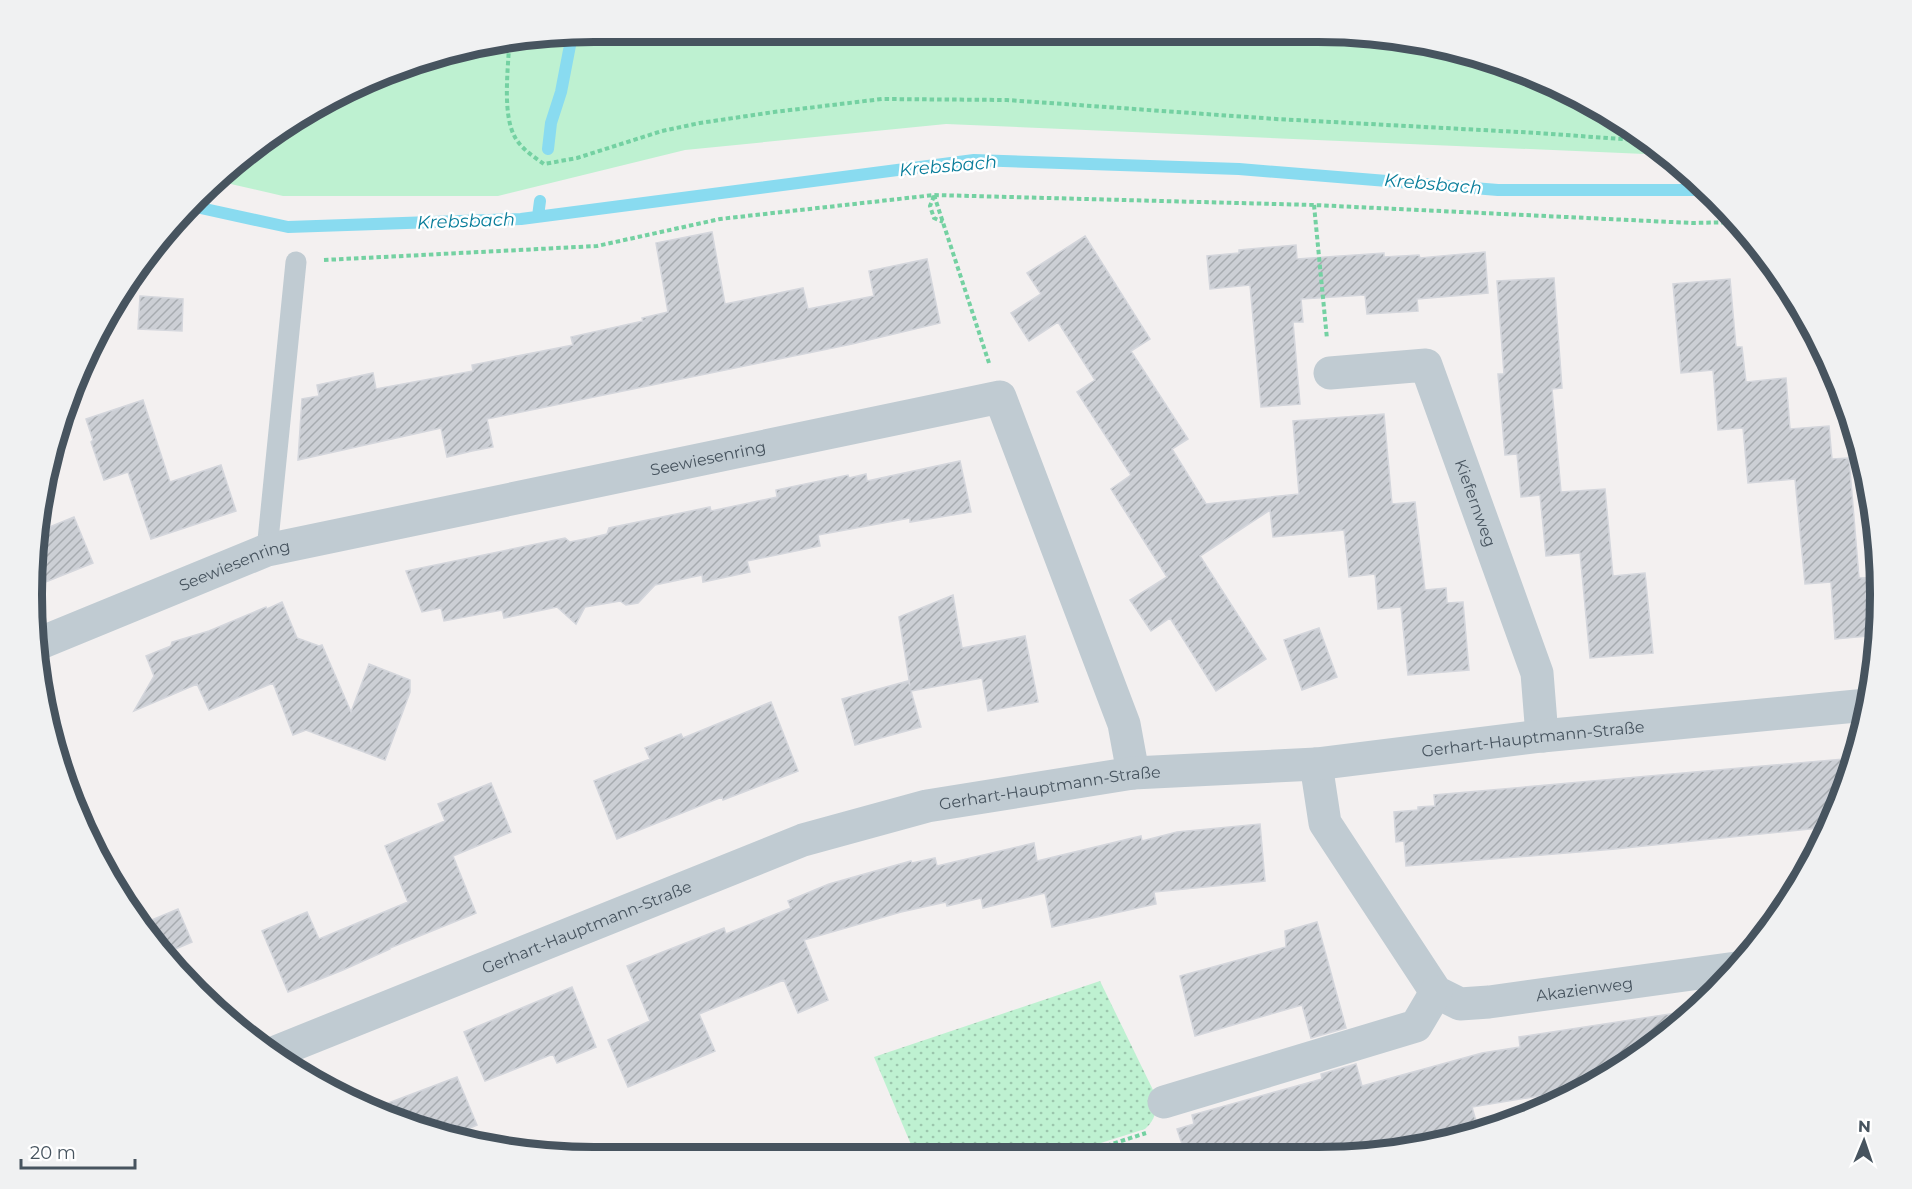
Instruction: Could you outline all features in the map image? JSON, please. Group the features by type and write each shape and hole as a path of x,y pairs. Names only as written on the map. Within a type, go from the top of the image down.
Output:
{"street":[{"name":"Kiefernweg","path":"1330,373 1426,364 1537,673 1542,736"},
{"name":"Seewiesenring","path":"44,641 267,550 1000,397"},
{"path":"1000,397 1124,724 1133,773"},
{"name":"Gerhart-Hauptmann-Straße","path":"282,1050 803,840 927,806 1133,773 1316,764 1542,736 1858,706"},
{"path":"1164,1102 1416,1026 1436,992 1325,823 1316,764"},
{"name":"Akazienweg","path":"1436,992 1460,1004 1489,1002 1723,970"}],"lane":[{"path":"267,550 296,262"}],"path":[{"path":"509,49 509,120 515,138 531,156 544,164 577,158 662,130 774,112 882,99 1007,100 1276,119 1631,140"},
{"path":"934,195 1000,397"},
{"path":"934,195 930,206 934,218 943,222"},
{"path":"296,262 597,246 720,219 934,195 1314,205 1692,223 1726,222"},
{"path":"1314,205 1330,373"},
{"path":"1103,1147 1165,1127 1160,1103 1164,1102"}],"green space":[{"path":"558,43 1354,43 1425,53 1495,71 1562,99 1594,116 1652,154 946,124 685,150 498,196 283,196 226,183 258,156 318,116 383,84 452,61 522,47"},
{"path":"1100,981 1153,1090 1154,1116 1145,1129 1088,1147 912,1147 874,1057"}],"building":[{"path":"712,232 725,304 803,288 808,309 874,296 869,271 927,259 940,323 852,344 487,419 493,447 447,457 441,428 298,460 302,399 319,396 317,385 373,373 376,389 473,371 472,365 573,345 571,337 643,321 642,318 668,312 656,243"},
{"path":"1085,236 1150,339 1131,351 1188,439 1172,449 1206,504 1299,494 1293,421 1384,414 1392,504 1415,502 1425,590 1446,588 1447,603 1463,602 1469,670 1408,675 1401,607 1378,609 1375,574 1349,577 1344,530 1273,537 1270,510 1200,556 1266,659 1216,691 1170,618 1151,631 1130,600 1167,577 1111,489 1131,475 1077,392 1095,380 1058,322 1029,341 1011,313 1041,294 1027,273"},
{"path":"1296,245 1297,259 1384,253 1384,257 1419,255 1420,258 1485,252 1488,293 1417,299 1418,311 1367,314 1365,295 1301,299 1303,322 1293,322 1300,404 1261,407 1250,285 1210,289 1207,256 1239,253 1239,250"},
{"path":"1554,278 1562,388 1552,389 1561,492 1605,489 1613,576 1645,573 1653,653 1590,658 1580,553 1546,556 1540,495 1521,497 1517,454 1505,455 1498,374 1504,374 1497,281"},
{"path":"1730,279 1736,347 1742,347 1746,382 1786,378 1790,429 1829,426 1832,459 1849,458 1859,578 1870,577 1868,636 1835,639 1831,582 1805,584 1795,479 1748,483 1743,428 1718,430 1713,370 1681,373 1673,284"},
{"path":"140,296 183,299 182,331 138,329"},
{"path":"143,400 170,482 221,465 236,511 151,539 128,472 104,480 86,419"},
{"path":"960,461 971,512 910,522 910,518 818,535 820,546 747,561 750,572 703,582 702,575 655,585 638,603 626,605 620,601 585,607 576,624 557,607 504,618 502,610 444,621 441,608 422,612 406,571 565,538 570,542 590,538 607,534 609,528 710,507 711,511 777,497 776,490 848,475 849,478 866,474 867,481"},
{"path":"74,517 93,563 42,583 46,528"},
{"path":"953,595 962,648 1025,636 1038,702 988,711 982,678 911,691 921,727 855,745 842,699 908,681 910,686 899,617"},
{"path":"282,602 297,638 322,645 351,712 369,664 410,680 410,692 385,760 306,730 293,735 273,683 209,710 197,684 134,711 154,676 146,656 171,646 172,642 209,631"},
{"path":"1319,628 1337,677 1302,690 1284,640"},
{"path":"771,702 798,771 723,800 722,797 617,839 594,781 650,759 645,748 681,734 683,738"},
{"path":"1845,759 1818,828 1615,849 1406,866 1404,841 1396,842 1394,812 1435,806 1434,795"},
{"path":"491,783 511,832 453,856 476,913 288,992 262,931 307,912 319,939 408,902 385,846 445,821 438,804"},
{"path":"1260,824 1265,881 1154,892 1156,904 1052,927 1045,893 983,908 981,898 947,906 946,902 901,912 804,940 828,1000 798,1013 784,980 699,1014 715,1051 628,1087 608,1040 650,1021 627,966 724,928 726,934 791,908 788,901 829,884 911,861 912,863 935,858 937,866 1034,843 1037,861 1141,836 1142,841 1177,832"},
{"path":"178,909 192,942 172,950 149,921"},
{"path":"1317,922 1346,1028 1311,1038 1302,1005 1195,1036 1180,976 1286,947 1285,931"},
{"path":"572,987 596,1047 557,1063 553,1054 485,1081 464,1032"},
{"path":"1679,1013 1624,1054 1562,1090 1551,1095 1472,1107 1476,1121 1417,1137 1354,1146 1183,1147 1177,1129 1194,1124 1192,1115 1322,1079 1321,1074 1356,1064 1362,1086 1482,1053 1520,1047 1519,1037"},
{"path":"457,1077 477,1125 464,1131 417,1118 383,1105"}],"waterway":[{"path":"548,149 551,123 561,92 571,43"},
{"name":"Krebsbach","path":"200,208 288,227 521,219 974,160 1239,169 1498,190 1693,190"},
{"path":"538,216 540,201"}]}
